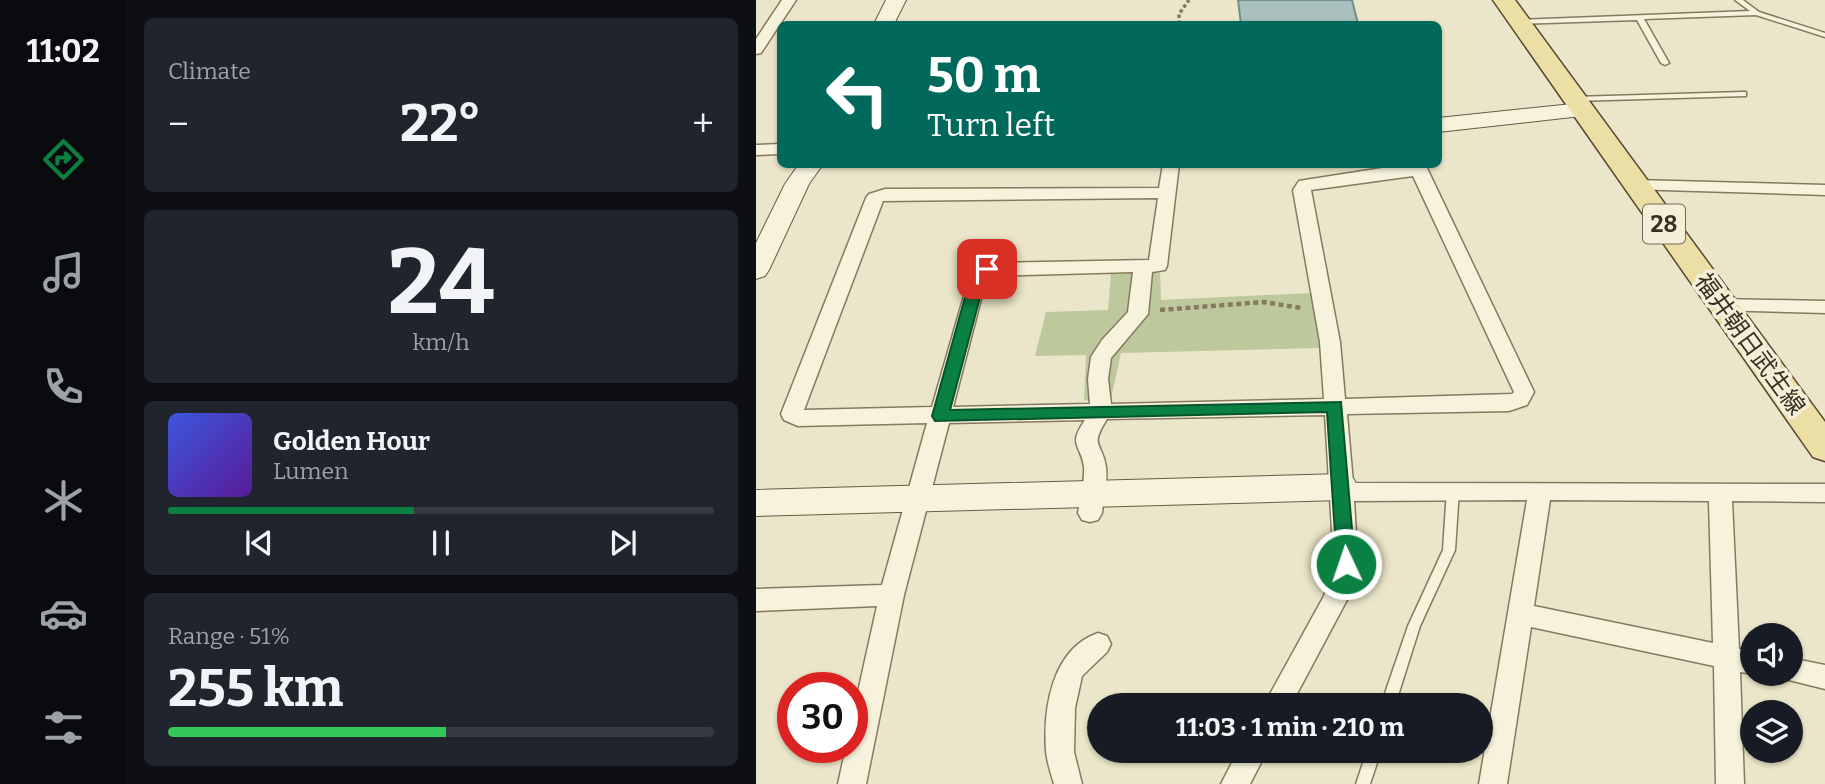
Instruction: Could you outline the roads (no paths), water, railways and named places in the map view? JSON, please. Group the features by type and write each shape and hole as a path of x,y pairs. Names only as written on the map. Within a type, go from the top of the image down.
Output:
{"main road":[{"name":"福井朝日武生線","path":"1512,11 1825,448"}],"street":[{"path":"756,50 789,0"},
{"path":"886,21 896,0"},
{"path":"1442,124 1577,104"},
{"path":"756,150 777,149"},
{"path":"756,270 765,234 808,168"},
{"path":"852,784 892,596 979,272 987,269 1158,266 1170,168"},
{"path":"1284,693 1336,598 1346,564 1335,406 1324,310 1302,190 1305,185 1412,168"},
{"path":"1167,193 885,194 875,198 792,414 798,418 940,416 1509,403 1520,400 1524,391 1418,168"},
{"path":"1636,185 1825,190"},
{"path":"1091,503 1095,467 1086,446 1088,432 1101,412 1098,379 1101,357 1138,314 1143,266"},
{"path":"1721,304 1825,307"},
{"path":"756,503 918,498 1091,503 1342,489 1825,493"},
{"path":"1493,784 1539,491"},
{"path":"1719,492 1723,516 1730,784"},
{"path":"756,600 892,596"},
{"path":"1521,614 1740,661"},
{"path":"1068,784 1060,752 1062,708 1070,670 1098,643"},
{"path":"1803,673 1825,677"},
{"path":"1234,784 1246,763"}],"lane":[{"path":"1738,0 1757,13 1825,35"},
{"path":"1512,11 1639,18 1757,13"},
{"path":"1639,18 1665,63"},
{"path":"1577,104 1743,94"},
{"path":"1392,693 1414,626 1449,550 1453,490"},
{"path":"1363,784 1370,763"}],"water":[{"path":"1238,0 1352,0 1357,21 1241,21"}]}
